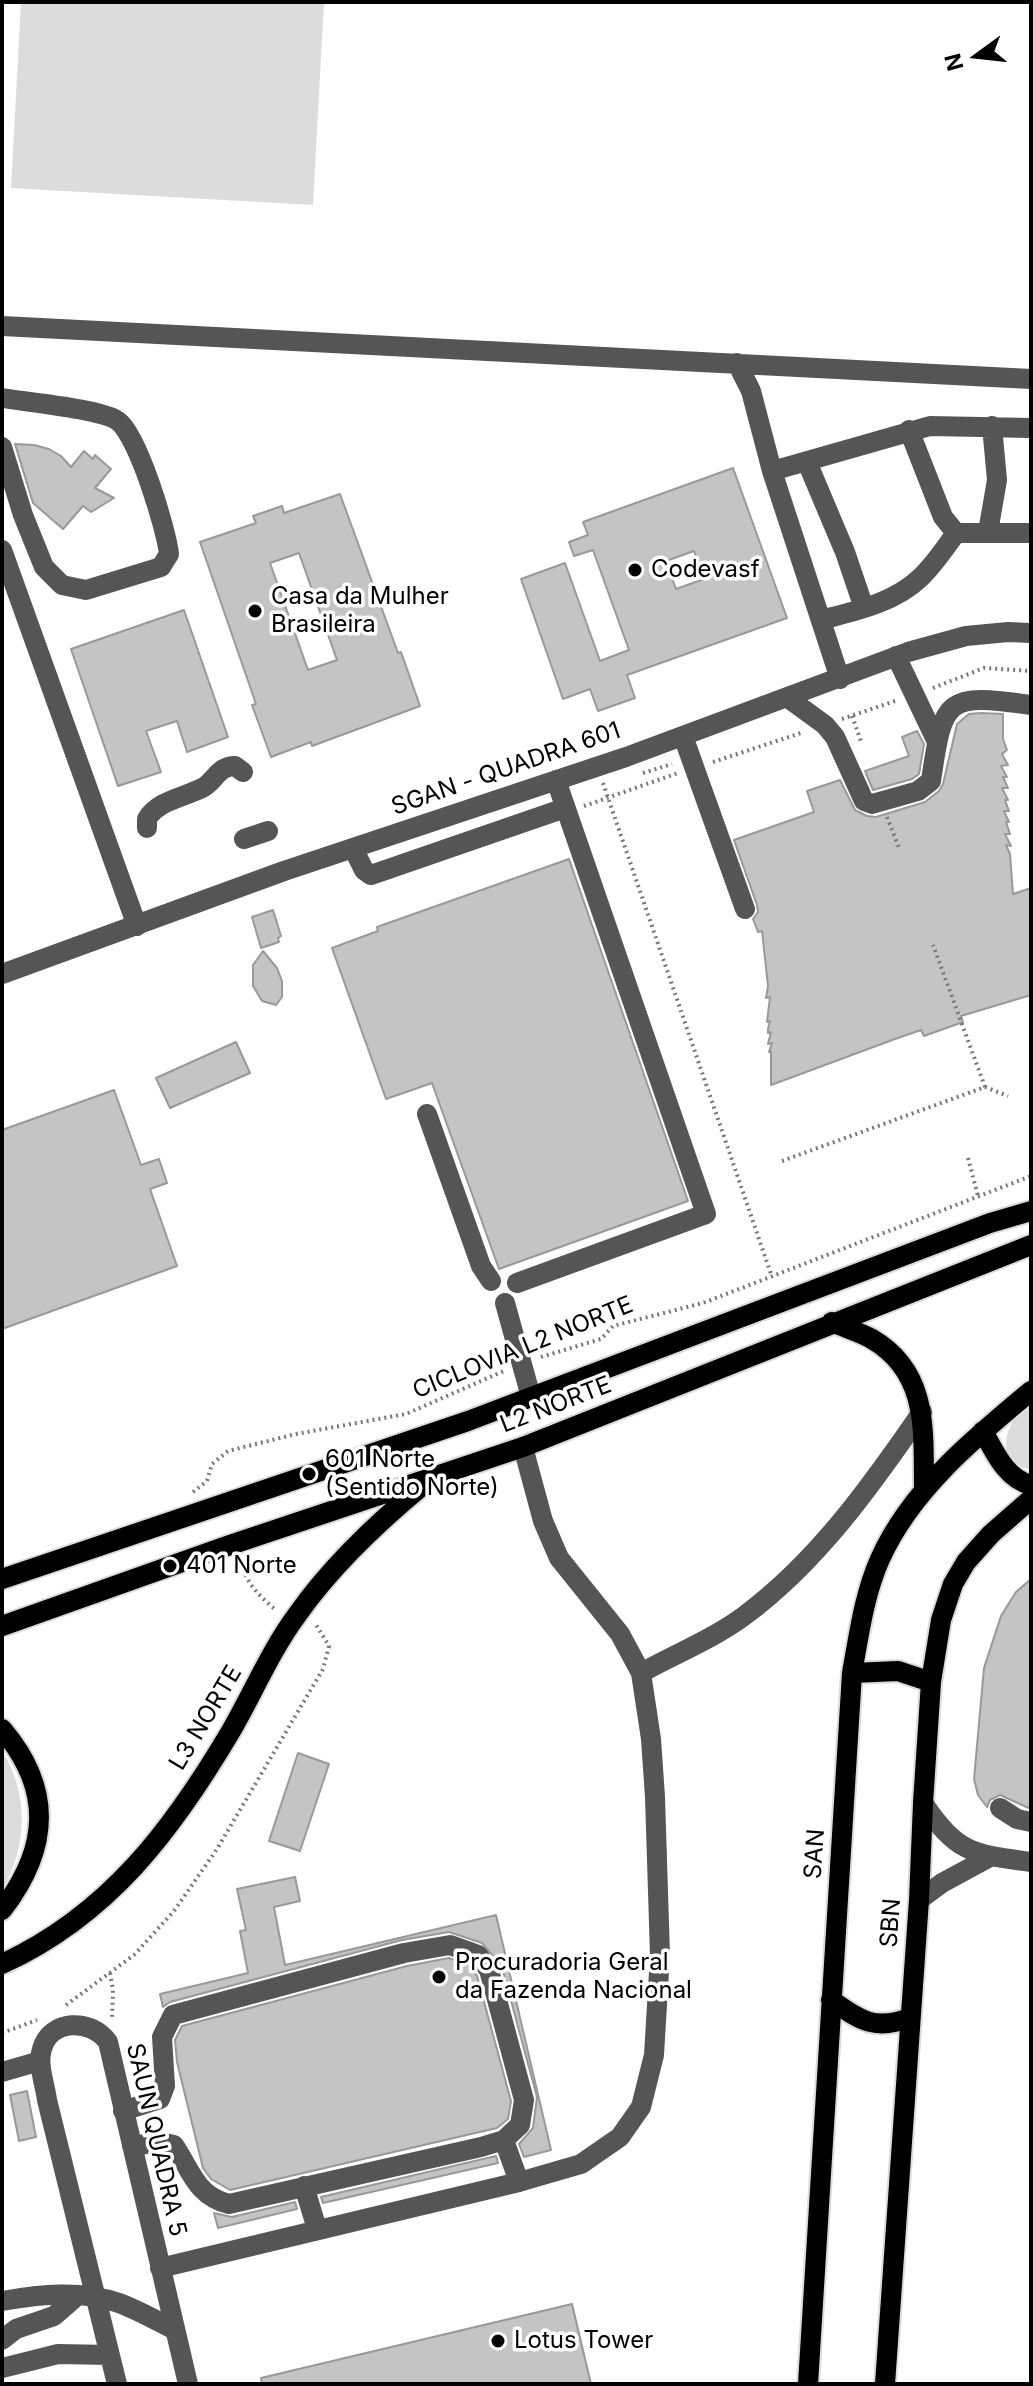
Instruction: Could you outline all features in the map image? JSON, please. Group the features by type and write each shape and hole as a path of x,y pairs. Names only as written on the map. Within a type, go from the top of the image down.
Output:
{"main road":[{"name":"L2 NORTE","path":"2,1579 468,1421 990,1223 1031,1211"},
{"name":"L2 NORTE","path":"2,1626 523,1447 1031,1245"},
{"path":"832,1322 870,1338 891,1352 918,1393 922,1412 924,1490"},
{"name":"SAN","path":"808,2384 852,1673 864,1607 878,1562 899,1522 924,1490 983,1431 1031,1391"},
{"path":"983,1431 1007,1470 1023,1483 1031,1485"},
{"name":"L3 NORTE","path":"2,1964 29,1951 83,1915 127,1877 172,1823 222,1746 296,1615 377,1524 434,1476"},
{"name":"SBN","path":"885,2384 931,1682 941,1620 953,1584 966,1562 991,1534 1031,1499"},
{"path":"852,1673 898,1671 931,1682"},
{"path":"2,1729 21,1751 34,1781 40,1807 38,1839 20,1887 2,1910"},
{"path":"831,2000 860,2021 893,2024 909,2018"}],"street":[{"path":"2,326 1031,379"},
{"path":"737,363 751,391 772,471 840,679"},
{"path":"2,398 84,410 117,420 130,435 166,530 169,554 161,567 86,590 62,585 44,567 23,515 2,447"},
{"path":"772,471 930,426 1031,428"},
{"path":"988,532 997,480 992,426"},
{"path":"909,430 943,517 956,533"},
{"path":"807,462 845,552 864,608"},
{"path":"821,620 864,608 903,592 921,577 956,533 1031,533"},
{"path":"2,550 137,926"},
{"name":"SGAN - QUADRA 601","path":"2,974 353,848 683,736 896,656 966,636 1031,633"},
{"path":"896,656 937,742"},
{"path":"788,698 825,725 835,737 857,790 864,801 872,804 918,791 931,781 945,714 959,702 983,698 1031,705"},
{"path":"683,736 745,909"},
{"path":"147,828 147,819 157,807 209,784 224,767 235,766 243,772"},
{"path":"517,1283 706,1214 556,780"},
{"path":"353,848 364,870 371,875 566,810"},
{"path":"244,839 268,831"},
{"path":"427,1114 481,1266 491,1281 490,1293 499,1303 516,1296 517,1283 508,1274 491,1281"},
{"path":"505,1303 531,1397"},
{"path":"641,1673 742,1618 790,1578 846,1516 922,1412"},
{"path":"160,2268 519,2182 581,2164 620,2137 641,2107 654,2055 660,1955 655,1797 651,1739 641,1673 620,1634 559,1558 543,1521 523,1447"},
{"path":"923,1803 953,1842 990,1857 1031,1862"},
{"path":"1000,1808 1017,1819 1031,1822"},
{"path":"919,1900 942,1883 990,1857"},
{"path":"123,2111 160,2099 165,2086 162,2037 173,2015 404,1953 450,1945 478,1955 489,1970 524,2100 520,2125 504,2140 229,2204 205,2194 192,2179 174,2145 160,2142 132,2146"},
{"name":"SAUN QUADRA 5","path":"40,2061 42,2047 53,2034 77,2024 92,2026 108,2042 188,2384"},
{"path":"2,2072 40,2061 86,2297 110,2355 117,2384"},
{"path":"504,2140 519,2182"},
{"path":"304,2186 317,2229"},
{"path":"2,2301 43,2294 86,2297 120,2303 175,2330"},
{"path":"2,2340 16,2329 54,2316 86,2297"},
{"path":"2,2368 58,2354 110,2355"}],"path":[{"path":"566,810 914,695 984,668 1031,671"},
{"path":"603,783 772,1277"},
{"path":"933,945 985,1087"},
{"path":"782,1161 985,1087 1008,1096"},
{"path":"968,1158 978,1196"},
{"name":"CICLOVIA L2 NORTE","path":"195,1512 190,1494 207,1481 212,1464 228,1451 296,1434 406,1414 520,1364 601,1339 613,1326 703,1303 1031,1176"},
{"path":"57,2013 134,1955 174,1911 217,1849 323,1669 329,1646 316,1624 296,1615"},
{"path":"108,2042 113,1990 110,1973"},
{"path":"2,2033 43,2018"}],"shaded area":[{"path":"21,2 324,2 313,205 11,188"},
{"path":"1031,1401 1031,1470 1018,1465 1010,1457 1007,1438 1015,1418"},
{"path":"2,1750 17,1785 22,1820 17,1855 2,1890"}],"building":[{"path":"15,444 49,449 71,467 84,451 93,459 95,455 111,469 95,488 114,498 91,512 83,506 63,529 33,503"},
{"name":"Codevasf","path":"733,468 787,618 627,675 635,698 598,711 590,689 563,699 521,579 565,563 600,661 629,650 593,550 574,556 569,542 588,535 583,522","holes":["694,551 704,579 676,589 666,561"]},
{"name":"Casa da Mulher Brasileira","path":"340,494 420,706 312,746 311,742 271,757 200,542 256,523 253,516 282,506 284,513","holes":["299,553 337,660 308,670 270,563"]},
{"path":"184,610 228,737 187,752 177,721 146,731 161,772 118,786 71,649"},
{"path":"969,714 1003,714 1003,739 1007,750 1002,754 1008,765 1001,766 1008,788 1002,788 1008,800 1005,800 1009,811 1004,811 1010,834 1005,834 1011,846 1006,845 1010,854 1013,894 1031,888 1031,995 961,1016 963,1022 924,1036 921,1030 771,1085 769,1052 772,1043 768,1044 771,1032 768,1033 770,1021 767,1022 770,997 766,998 768,986 762,931 758,932 753,919 758,912 757,905 734,840 814,812 807,791 840,780 855,810 867,816 876,817 925,802 943,784 957,724"},
{"path":"917,731 924,744 919,774 912,779 873,790 865,771 909,756 902,737"},
{"path":"569,859 688,1201 499,1269 432,1083 386,1099 332,948 378,931 377,927"},
{"path":"273,910 281,936 279,942 261,948 252,917"},
{"path":"263,951 277,968 282,981 282,997 276,1005 262,1001 253,986 253,965"},
{"path":"236,1042 250,1073 170,1108 156,1078"},
{"path":"114,1090 141,1165 159,1159 167,1183 150,1189 177,1266 2,1329 2,1130"},
{"path":"1031,1579 1031,1809 1000,1795 990,1800 987,1807 978,1795 974,1779 984,1668 1001,1616 1016,1592"},
{"path":"298,1753 329,1764 300,1851 269,1841"},
{"path":"295,1877 300,1901 274,1907 285,1965 496,1915 551,2150 524,2157 519,2144 533,2128 537,2097 502,1967 482,1943 449,1932 402,1940 170,2002 163,2007 160,1994 248,1973 240,1931 246,1930 237,1889"},
{"path":"449,1958 470,1966 477,1976 511,2101 508,2119 497,2128 230,2190 211,2179 203,2168 177,2062 175,2040 182,2026 407,1966"},
{"path":"27,2091 36,2137 19,2141 10,2095"},
{"path":"496,2156 498,2163 323,2203 321,2197"},
{"path":"295,2202 297,2209 218,2228 214,2213 232,2217"},
{"name":"Lotus Tower","path":"572,2304 591,2384 262,2384 261,2378"}],"place":[{"name":"Codevasf","path":"635,570"},
{"name":"Casa da Mulher Brasileira","path":"255,611"},
{"name":"601 Norte (Sentido Norte)","path":"309,1474"},
{"name":"401 Norte","path":"170,1566"},
{"name":"Procuradoria Geral da Fazenda Nacional","path":"439,1977"},
{"name":"Lotus Tower","path":"498,2341"}]}
